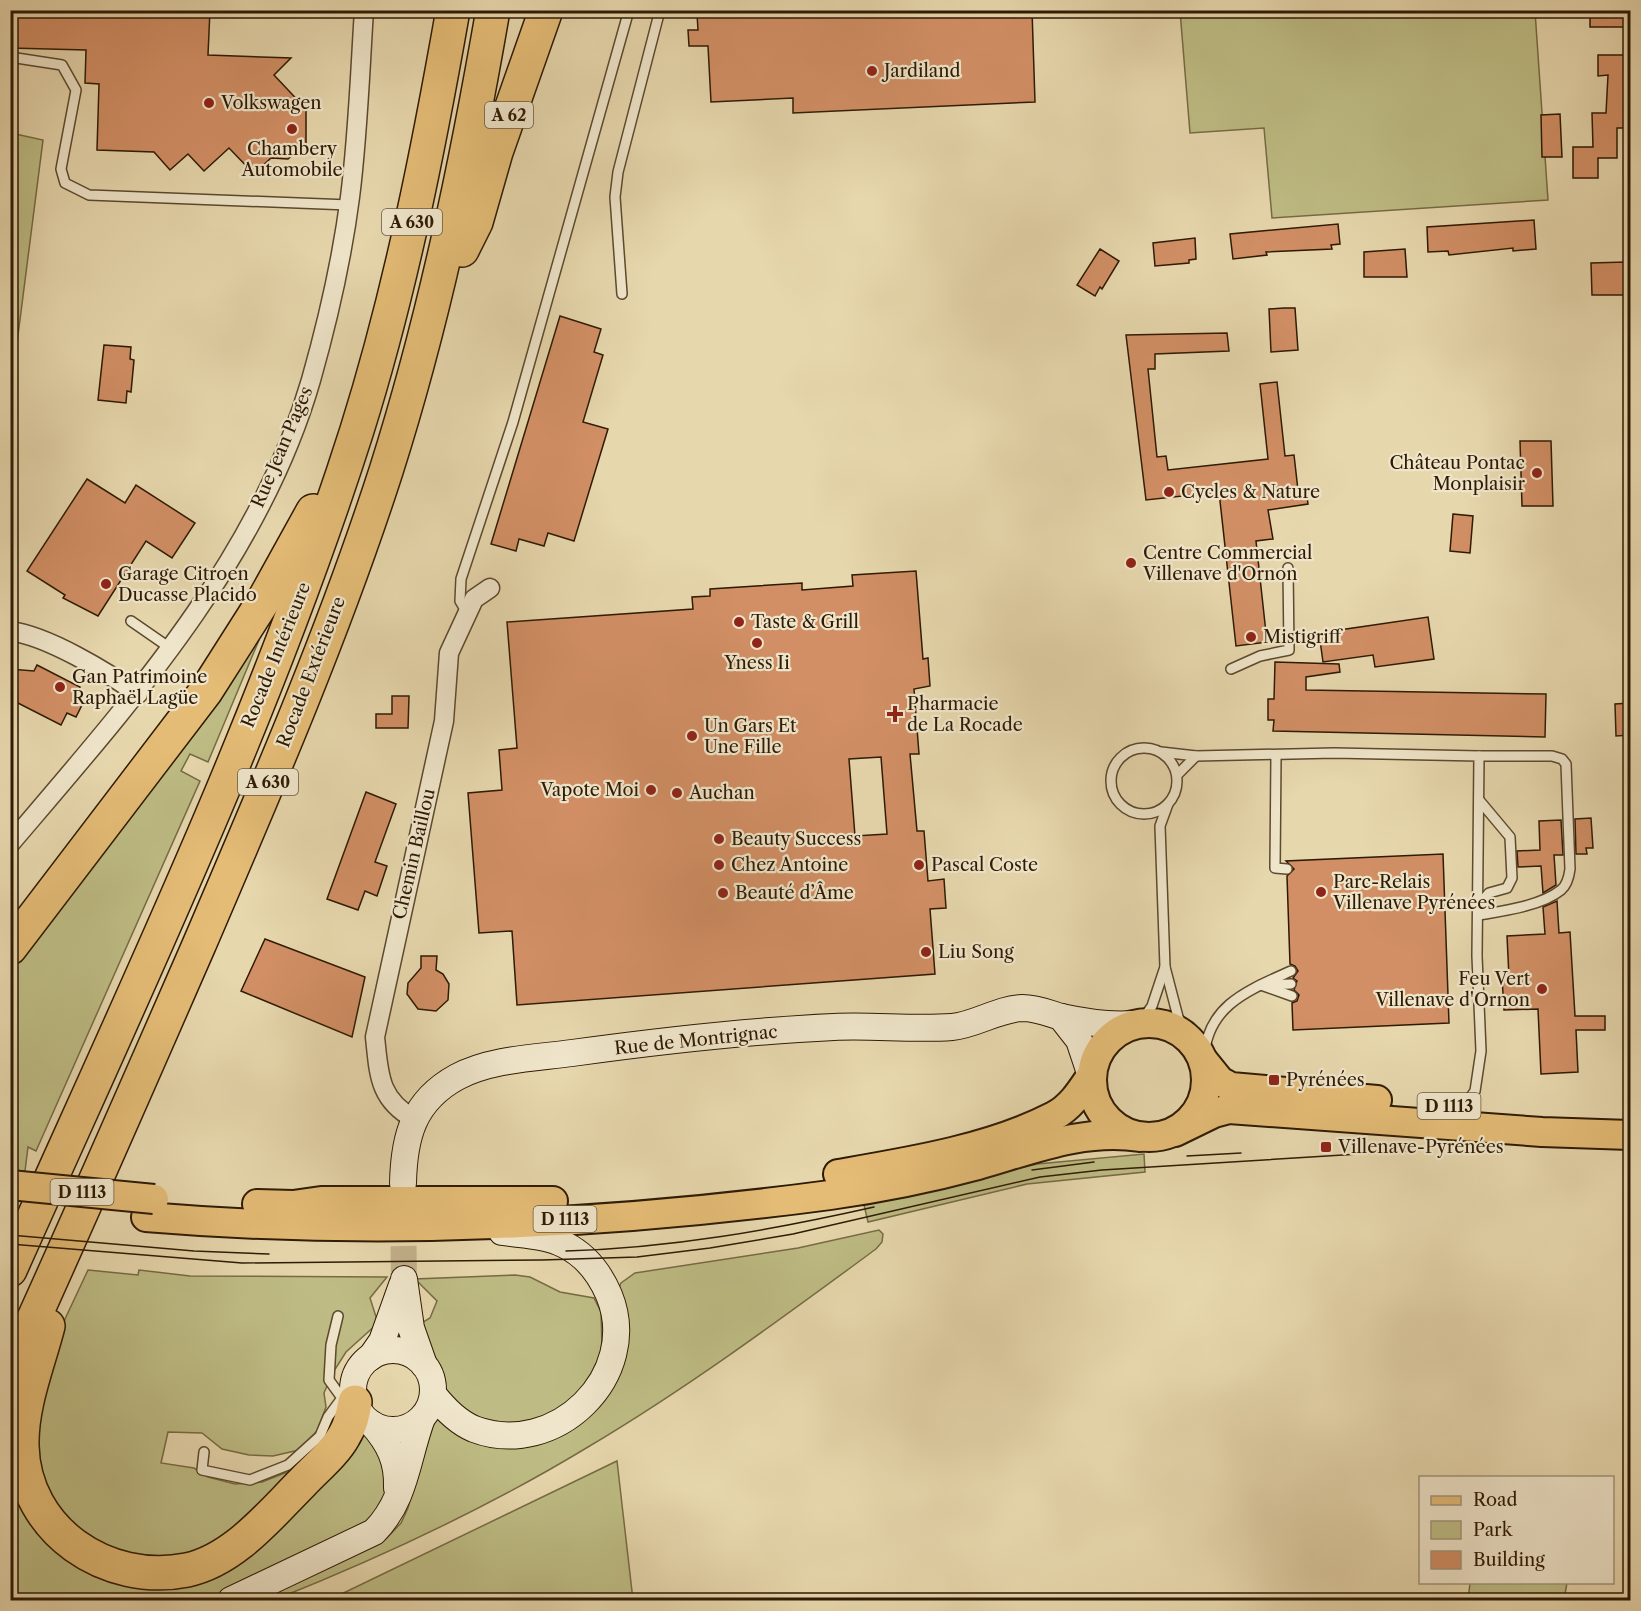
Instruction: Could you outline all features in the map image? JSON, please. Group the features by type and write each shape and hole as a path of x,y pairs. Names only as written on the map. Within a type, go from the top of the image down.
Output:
{"highway":[{"name":"Rocade Intérieure","path":"10,1270 212,814 304,586 357,430 379,355 422,183 453,10"},
{"name":"Rocade Extérieure","path":"10,1371 68,1245 242,844 327,635 386,472 434,305 469,152 493,10"},
{"name":"A 62","path":"434,305 476,222 496,152 546,10"},
{"path":"10,948 206,691 262,603 357,430"},
{"path":"68,1245 26,1405 22,1445 26,1474 34,1500 69,1543 96,1559 120,1569 154,1573 188,1569 213,1560 247,1538 336,1449 352,1420 356,1403"}],"main road":[{"name":"Rue de Montrignac","path":"403,1184 406,1139 414,1119 437,1090 457,1077 495,1064 670,1040 834,1027 953,1027 1020,1008 1044,1010 1061,1017 1107,1024 1137,1024"},
{"path":"1061,1017 1079,1040 1092,1076"},
{"path":"1137,1024 1161,1024 1187,1035 1203,1060 1207,1077 1205,1094 1199,1109 1188,1122 1175,1131 1158,1137 1140,1137 1124,1132 1110,1122 1099,1109 1093,1093 1092,1076 1095,1059 1104,1044 1117,1032 1137,1024"},
{"name":"D 1113","path":"1203,1060 1220,1081 1231,1087 1519,1114 1630,1119"},
{"name":"D 1113","path":"10,1204 150,1208 293,1205 321,1201 529,1202 622,1196 830,1176 928,1157 1015,1131 1062,1110 1075,1099 1092,1076"},
{"name":"D 1113","path":"1175,1131 1214,1113 1229,1109 1542,1132 1630,1135"},
{"name":"D 1113","path":"10,1185 150,1208 292,1224 458,1224 610,1217 812,1197 933,1176 1090,1136 1120,1134 1140,1137"},
{"path":"433,1394 457,1420 475,1429 518,1435 540,1431 561,1423 598,1391 610,1369 615,1346 616,1323 611,1301 601,1279 581,1255 551,1239 458,1224"},
{"path":"396,1503 397,1478 393,1455 385,1439 356,1403 356,1377 382,1341 404,1279 411,1328 424,1365"},
{"path":"231,1600 360,1540 385,1521 396,1503 405,1481 412,1446 422,1418 430,1407 433,1394 430,1374 416,1357 393,1350 371,1357"},
{"path":"356,1403 384,1429 398,1430 411,1426 422,1418"}],"street":[{"name":"Rue Jean Pages","path":"10,844 138,694 226,567 275,475 310,382 334,286 349,205 364,10"},
{"name":"Chemin Baillou","path":"414,1119 403,1113 380,1081 375,1037 444,721 448,653 474,599 490,588"},
{"path":"10,631 48,644 120,681 138,694"}],"lane":[{"path":"467,613 460,601 461,579 513,422 629,10"},
{"path":"622,294 616,189 660,10"},
{"path":"10,57 62,65 71,79 76,90 61,169 65,183 76,190 89,195 313,201 349,205"},
{"path":"1231,669 1260,656 1288,650 1288,568"},
{"path":"130,621 170,648"},
{"path":"1160,826 1121,805 1115,796 1112,786 1114,767 1119,759 1134,749 1152,748 1161,752 1169,758 1177,775 1174,795 1160,826 1165,967 1178,1017 1187,1035"},
{"path":"1161,752 1196,756 1334,753 1552,756 1562,759 1566,764 1570,869 1568,881 1561,890 1539,900 1479,910"},
{"path":"1276,755 1275,868 1287,869"},
{"path":"1177,775 1196,756"},
{"path":"1458,1107 1472,1096 1479,1070 1479,756"},
{"path":"1479,800 1510,837 1512,878 1508,888 1489,892 1479,910"},
{"path":"1140,814 1161,810 1168,804"},
{"path":"1137,1024 1152,1006 1165,967"},
{"path":"1203,1060 1206,1038 1220,1015 1240,994 1291,971"},
{"path":"1261,985 1292,984"},
{"path":"1261,985 1292,996"},
{"path":"204,1452 202,1470 250,1480 288,1466 320,1436 328,1417 356,1403 329,1380 331,1345 338,1316"}],"green space":[{"path":"1180,11 1535,11 1548,200 1272,218 1264,128 1190,133"},
{"path":"11,133 43,140 17,343 10,343"},
{"path":"255,638 259,640 208,762 190,754 181,771 200,781 36,1151 28,1147 25,1171 13,1170 11,1164 10,966"},
{"path":"1144,1154 1145,1172 1027,1184 868,1222 864,1205 1037,1164"},
{"path":"879,1230 883,1234 882,1242 876,1249 699,1376 626,1424 551,1469 395,1549 274,1600 252,1600 386,1539 401,1523 408,1508 429,1430 441,1412 450,1422 567,1430 586,1419 603,1400 617,1292 621,1283 635,1273 798,1248"},
{"path":"88,1270 138,1275 139,1270 190,1276 387,1277 370,1298 378,1323 346,1352 332,1374 324,1393 326,1407 317,1431 299,1450 273,1456 249,1455 222,1449 202,1433 168,1432 161,1463 194,1468 208,1477 235,1484 262,1482 305,1465 219,1543 180,1558 125,1558 74,1532 45,1491 33,1437 45,1372 65,1319"},
{"path":"515,1275 530,1277 560,1292 594,1298 601,1312 602,1348 596,1369 570,1404 532,1422 511,1424 466,1415 445,1396 444,1379 438,1363 423,1346 418,1325 430,1318 437,1301 415,1279"},
{"path":"356,1427 374,1441 383,1457 386,1492 379,1510 366,1525 207,1600 11,1600 10,1468 31,1516 173,1580"},
{"path":"617,1461 633,1600 329,1600"},
{"path":"1470,1584 1567,1584 1564,1600 1468,1600"}],"building":[{"path":"10,10 210,10 208,55 291,58 274,75 306,109 306,143 288,159 271,158 254,174 229,148 204,171 188,154 170,170 154,152 97,150 99,84 85,83 86,50 10,48"},
{"name":"Jardiland","path":"707,10 1032,10 1035,102 793,113 793,98 711,102 708,46 689,46 688,30 698,30 697,14 707,14"},
{"path":"1590,10 1626,10 1627,27 1590,27"},
{"path":"1598,55 1626,55 1630,128 1617,128 1617,158 1598,158 1598,178 1573,178 1573,147 1593,147 1592,113 1606,113 1608,75 1598,76"},
{"path":"1560,114 1562,157 1542,157 1541,115"},
{"path":"1534,220 1536,249 1513,251 1513,248 1449,255 1448,251 1428,252 1427,227"},
{"path":"1338,224 1340,244 1331,245 1332,249 1266,252 1267,255 1233,259 1230,234"},
{"path":"1195,238 1196,259 1189,260 1189,263 1155,266 1153,243"},
{"path":"1100,249 1119,261 1102,289 1100,287 1095,296 1077,285"},
{"path":"1405,249 1407,277 1364,277 1364,252"},
{"path":"1626,262 1627,295 1592,295 1591,263"},
{"path":"1295,308 1298,350 1271,352 1269,309"},
{"path":"560,316 601,329 594,352 603,355 583,422 608,429 574,541 548,533 544,546 519,539 516,551 491,544"},
{"path":"1227,333 1229,351 1155,354 1155,369 1148,369 1157,457 1166,456 1168,470 1268,459 1260,384 1277,382 1285,456 1294,455 1298,490 1306,489 1308,504 1268,510 1273,539 1256,541 1267,642 1236,646 1219,492 1146,500 1126,335"},
{"path":"104,345 131,347 130,359 134,360 131,392 127,391 126,403 98,400"},
{"name":"Château Pontac Monplaisir","path":"1520,441 1551,441 1553,506 1522,506"},
{"path":"87,479 125,503 136,485 195,523 172,558 146,541 98,616 63,598 65,595 27,571"},
{"path":"1453,514 1473,516 1470,553 1450,551"},
{"name":"Auchan","path":"916,571 923,659 928,658 930,686 914,689 919,754 910,754 917,831 924,831 928,881 944,879 946,908 930,909 935,974 517,1005 512,931 479,933 468,793 502,790 499,750 517,748 507,622 693,609 692,597 710,596 710,589 802,583 802,590 853,586 852,575","holes":["881,757 887,834 855,836 849,759"]},
{"path":"1428,617 1434,659 1375,667 1373,655 1323,662 1319,633"},
{"path":"1275,662 1339,664 1340,672 1306,677 1306,690 1546,694 1545,737 1273,731 1274,720 1268,720 1268,699 1274,699"},
{"path":"37,665 80,687 74,700 82,705 76,717 67,713 61,725 10,699 10,669 34,671"},
{"path":"392,696 409,696 408,728 376,728 376,714 392,714"},
{"path":"1630,703 1630,735 1616,736 1615,704"},
{"path":"366,792 396,804 375,862 387,866 377,896 365,891 358,910 327,899"},
{"path":"1591,818 1593,848 1586,848 1587,854 1576,854 1575,819"},
{"path":"1561,820 1563,855 1554,855 1556,885 1543,893 1541,866 1518,867 1517,851 1540,850 1539,821"},
{"path":"1443,854 1449,1023 1293,1030 1292,1003 1297,1001 1299,995 1294,990 1297,981 1293,978 1298,971 1290,964 1287,876 1294,869 1286,861"},
{"path":"1557,901 1559,933 1570,932 1575,1016 1605,1016 1605,1030 1576,1030 1578,1072 1541,1074 1538,1009 1504,1010 1502,977 1509,977 1507,936 1545,934 1543,907"},
{"path":"265,939 365,977 352,1037 241,991"},
{"path":"421,956 437,956 436,970 443,974 449,984 448,1000 436,1011 418,1009 407,994 408,983 421,968"}],"tunnel":[{"path":"403,1207 404,1279"}],"tram line":[{"path":"10,1244 242,1263 637,1257 793,1234 1040,1177 1102,1170 1424,1150"},
{"path":"1187,1156 1241,1153"},
{"path":"1032,1170 1094,1162"},
{"path":"566,1251 683,1242 798,1223 874,1207"},
{"path":"10,1235 194,1251 269,1254"}],"place":[{"name":"Jardiland","path":"872,71"},
{"name":"Volkswagen","path":"209,103"},
{"name":"Chambery Automobile","path":"292,129"},
{"name":"Château Pontac Monplaisir","path":"1537,473"},
{"name":"Cycles & Nature","path":"1169,492"},
{"name":"Centre Commercial Villenave d'Ornon","path":"1131,563"},
{"name":"Garage Citroen Ducasse Placido","path":"106,584"},
{"name":"Taste & Grill","path":"739,622"},
{"name":"Mistigriff","path":"1251,637"},
{"name":"Yness Ii","path":"757,643"},
{"name":"Gan Patrimoine Raphaël Lagüe","path":"60,687"},
{"name":"Pharmacie de La Rocade","path":"895,714"},
{"name":"Un Gars Et Une Fille","path":"692,736"},
{"name":"Vapote Moi","path":"651,790"},
{"name":"Auchan","path":"677,793"},
{"name":"Beauty Success","path":"719,839"},
{"name":"Chez Antoine","path":"719,865"},
{"name":"Pascal Coste","path":"919,865"},
{"name":"Parc-Relais Villenave Pyrénées","path":"1321,892"},
{"name":"Beauté d’Âme","path":"723,893"},
{"name":"Liu Song","path":"926,952"},
{"name":"Feu Vert Villenave d'Ornon","path":"1542,989"},
{"name":"Pyrénées","path":"1274,1080"},
{"name":"Villenave-Pyrénées","path":"1326,1147"}]}
